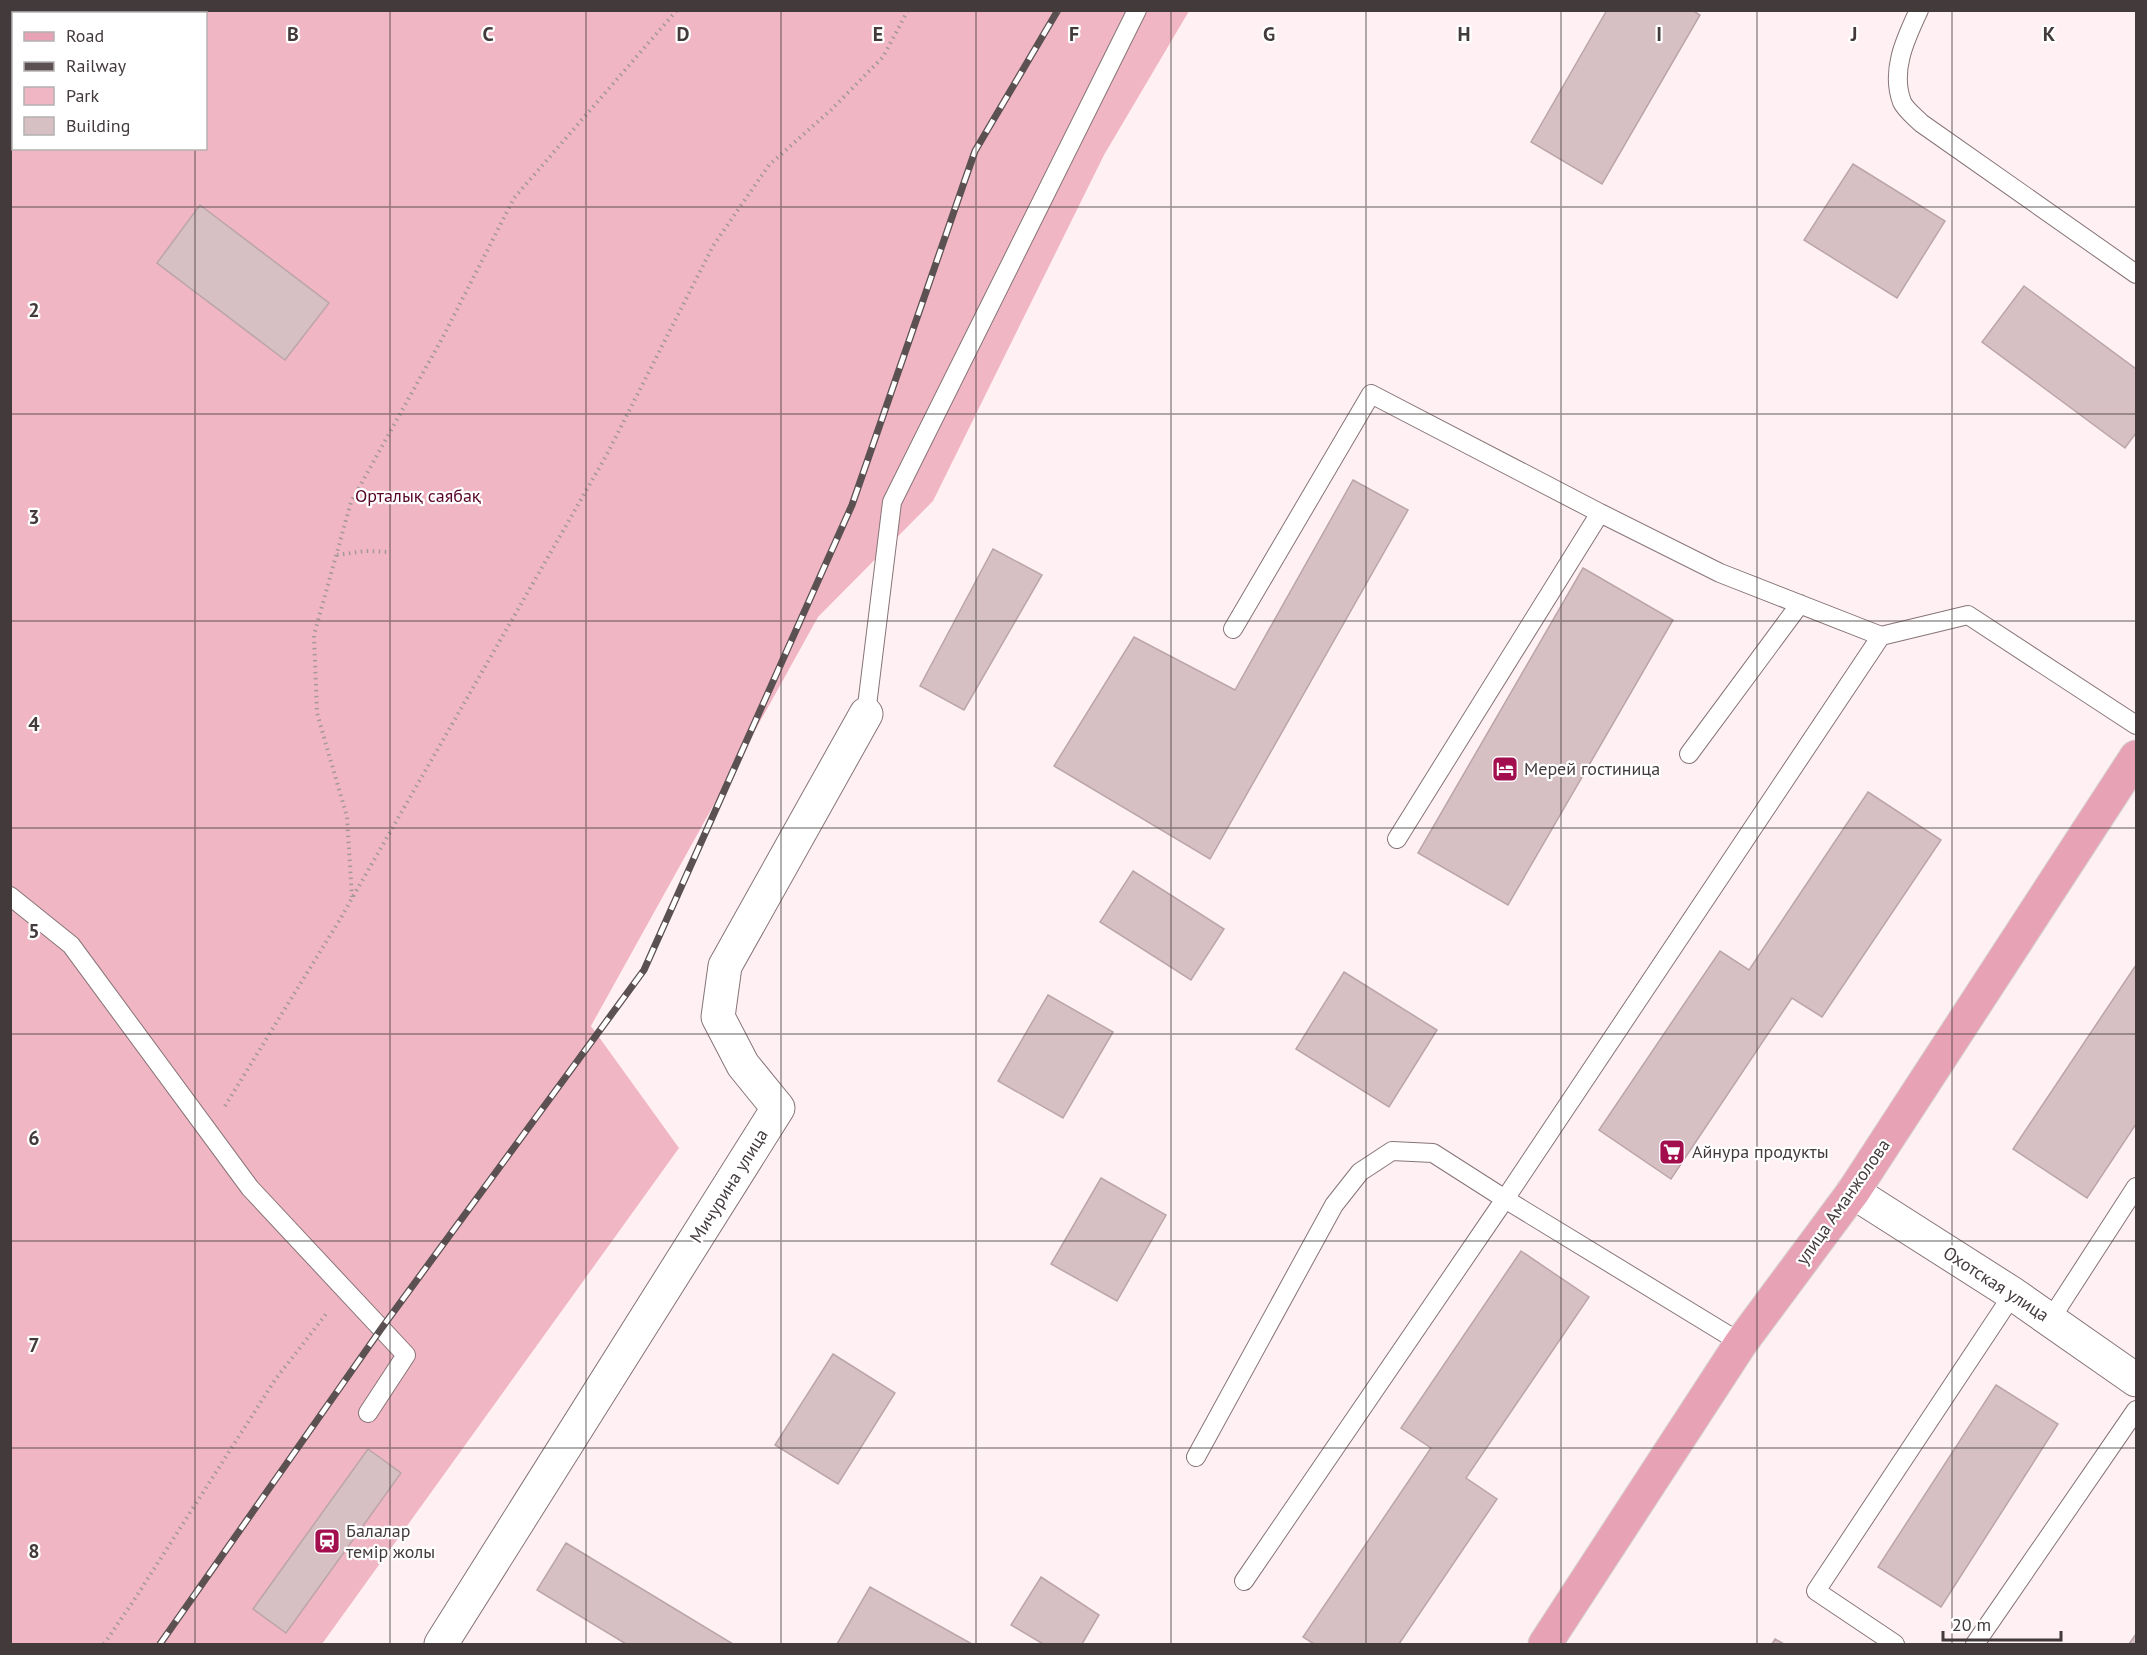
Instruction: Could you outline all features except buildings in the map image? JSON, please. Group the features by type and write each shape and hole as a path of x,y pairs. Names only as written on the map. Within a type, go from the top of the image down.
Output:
{"main road":[{"name":"улица Аманжолова","path":"1545,1644 1740,1343 1853,1192 2136,758"}],"street":[{"name":"Мичурина улица","path":"441,1644 778,1108 743,1065 718,1017 725,966 866,714"},
{"name":"Охотская улица","path":"1853,1192 2013,1294 2136,1380"}],"lane":[{"path":"866,714 892,502 1137,10"},
{"path":"1919,10 1904,43 1898,73 1902,103 1921,123 2136,274"},
{"path":"1233,629 1371,394 1720,573 1881,636 1968,615 2136,725"},
{"path":"1397,839 1600,513"},
{"path":"1689,754 1800,604"},
{"path":"1244,1581 1505,1199 1881,636"},
{"path":"10,896 71,945 250,1188 406,1355 368,1413"},
{"path":"1196,1457 1334,1205 1360,1172 1392,1151 1433,1153 1740,1343"},
{"path":"2050,1320 2136,1187"},
{"path":"1895,1644 1816,1591 2013,1294"},
{"path":"1975,1644 2136,1410"}],"path":[{"path":"352,898 346,817 317,713 314,634 351,502 444,335 514,198 677,10"},
{"path":"209,1132 352,898 606,456 712,246 769,165 831,110 883,57 908,10"},
{"path":"337,555 366,551 389,552"},
{"path":"104,1644 275,1380 345,1289"}],"green space":[{"name":"Орталық саябақ","path":"11,11 1189,11 1104,155 933,501 818,617 591,1026 679,1148 322,1644 11,1644"}],"railway":[{"path":"160,1644 381,1329 644,970 852,505 975,151 1058,10"}],"place":[{"name":"Мерей гостиница","path":"1505,769"},
{"name":"Айнура продукты","path":"1672,1152"},
{"name":"Балалар темір жолы","path":"327,1541"}]}
